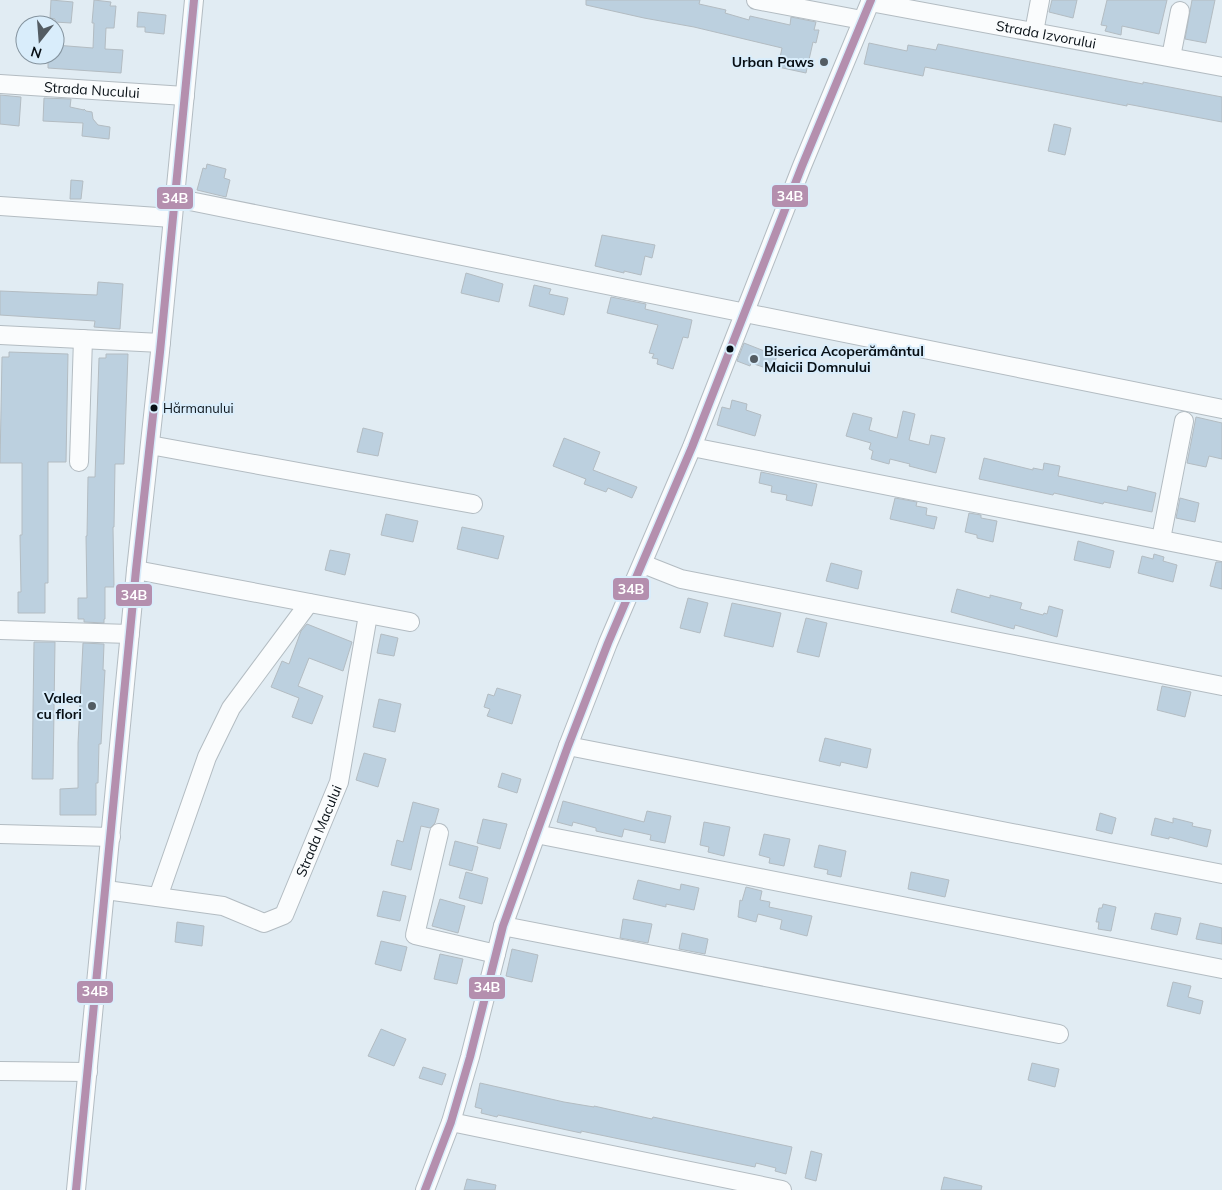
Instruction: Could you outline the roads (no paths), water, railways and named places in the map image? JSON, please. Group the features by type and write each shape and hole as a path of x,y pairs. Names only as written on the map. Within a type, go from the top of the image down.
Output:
{"street":[{"path":"76,1190 194,0"},
{"path":"756,0 862,20"},
{"path":"1034,32 1040,0"},
{"name":"Strada Izvorului","path":"425,1190 451,1122 503,926 568,746 608,643 692,447 802,166 870,1 1222,67"},
{"path":"1171,57 1180,11"},
{"name":"Strada Nucului","path":"0,84 185,96"},
{"path":"175,198 1222,409"},
{"path":"0,206 172,218"},
{"path":"0,335 161,343"},
{"path":"80,462 83,339"},
{"path":"1161,539 1184,421"},
{"path":"150,445 474,504"},
{"path":"692,447 1222,552"},
{"path":"643,564 681,579 1222,686"},
{"path":"136,570 410,622"},
{"path":"158,897 207,757 231,708 309,603"},
{"name":"Strada Macului","path":"106,890 224,906 264,923 284,915 339,782 368,614"},
{"path":"0,630 130,634"},
{"path":"568,746 1222,874"},
{"path":"439,833 415,935 496,954"},
{"path":"0,834 111,837"},
{"path":"536,834 1222,969"},
{"path":"503,926 1059,1034"},
{"path":"0,1070 88,1072"},
{"path":"451,1122 782,1190"}],"place":[{"name":"Urban Paws","path":"824,62"},
{"name":"Biserica Acoperământul Maicii Domnului","path":"754,359"},
{"name":"Hărmanului","path":"154,408"},
{"name":"Valea cu flori","path":"92,706"}]}
